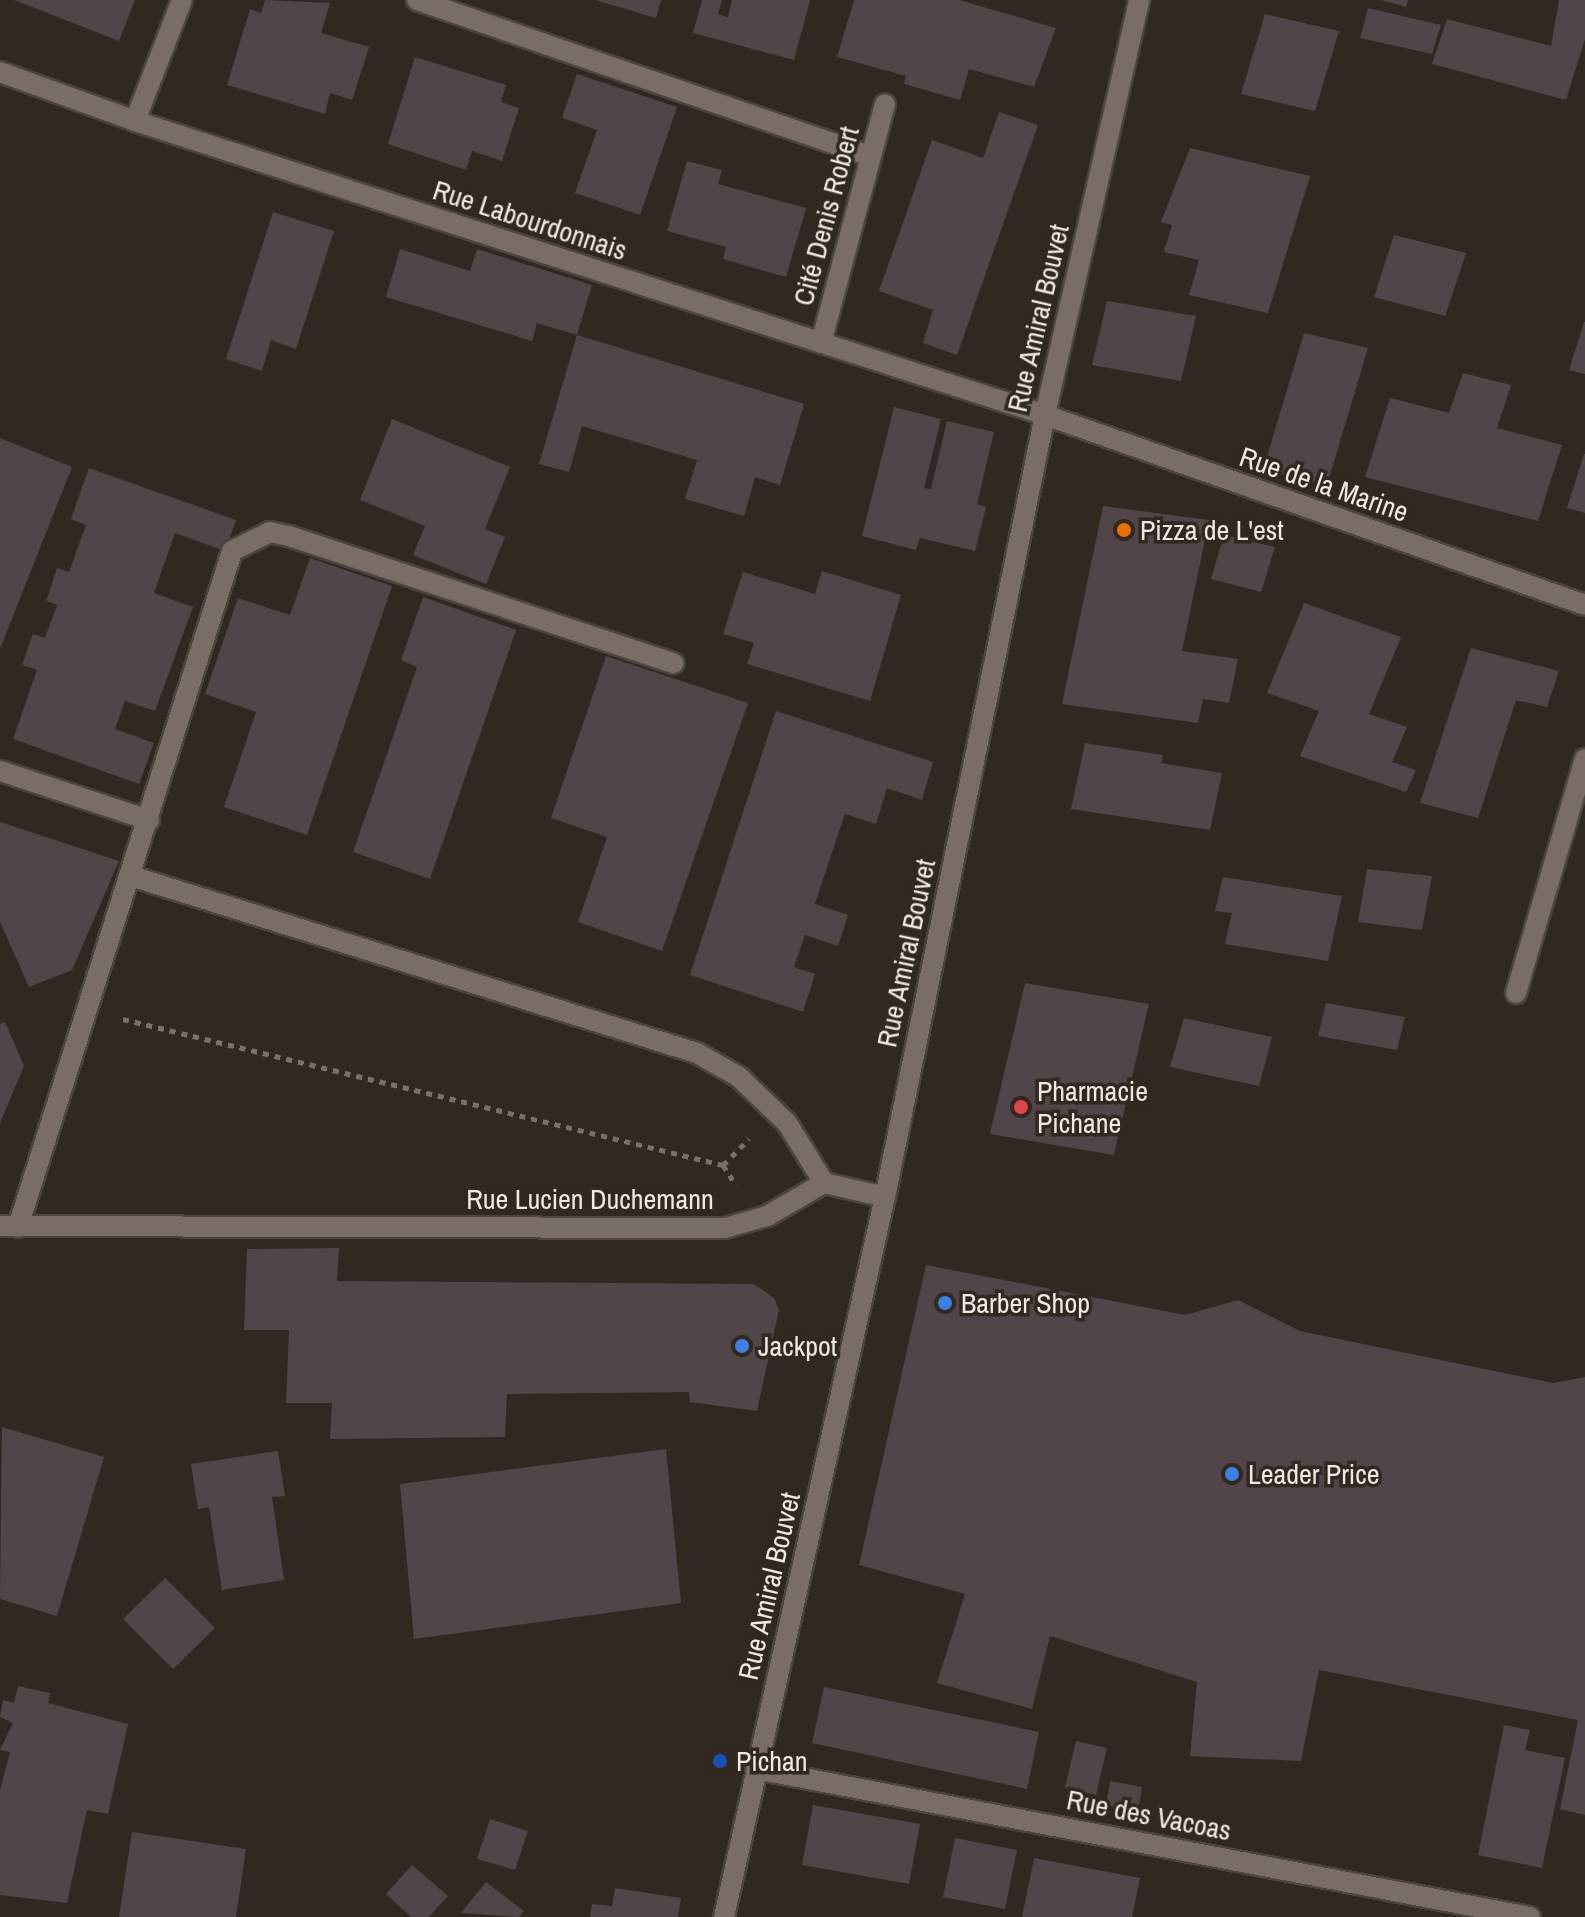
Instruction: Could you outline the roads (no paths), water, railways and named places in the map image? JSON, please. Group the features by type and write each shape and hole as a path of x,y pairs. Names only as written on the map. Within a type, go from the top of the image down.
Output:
{"street":[{"path":"135,121 182,0"},
{"path":"417,0 870,156"},
{"name":"Rue Amiral Bouvet","path":"724,1917 885,1197 1045,415 1139,0"},
{"name":"Rue Labourdonnais","path":"0,72 135,121 1045,415"},
{"name":"Cité Denis Robert","path":"821,343 885,104"},
{"name":"Rue de la Marine","path":"1045,415 1585,605"},
{"path":"9,1226 88,1010 232,551 270,532 674,663"},
{"path":"1516,993 1585,759"},
{"path":"0,771 149,820"},
{"path":"131,876 697,1053 739,1077 787,1123 824,1183 885,1197"},
{"name":"Rue Lucien Duchemann","path":"9,1226 725,1228 767,1216 824,1183"},
{"name":"Rue des Vacoas","path":"756,1769 1530,1917"}],"place":[{"name":"Pizza de L'est","path":"1124,530"},
{"name":"Pharmacie Pichane","path":"1021,1107"},
{"name":"Barber Shop","path":"945,1303"},
{"name":"Jackpot","path":"742,1346"},
{"name":"Leader Price","path":"1232,1474"},
{"name":"Pichan","path":"720,1761"}]}
